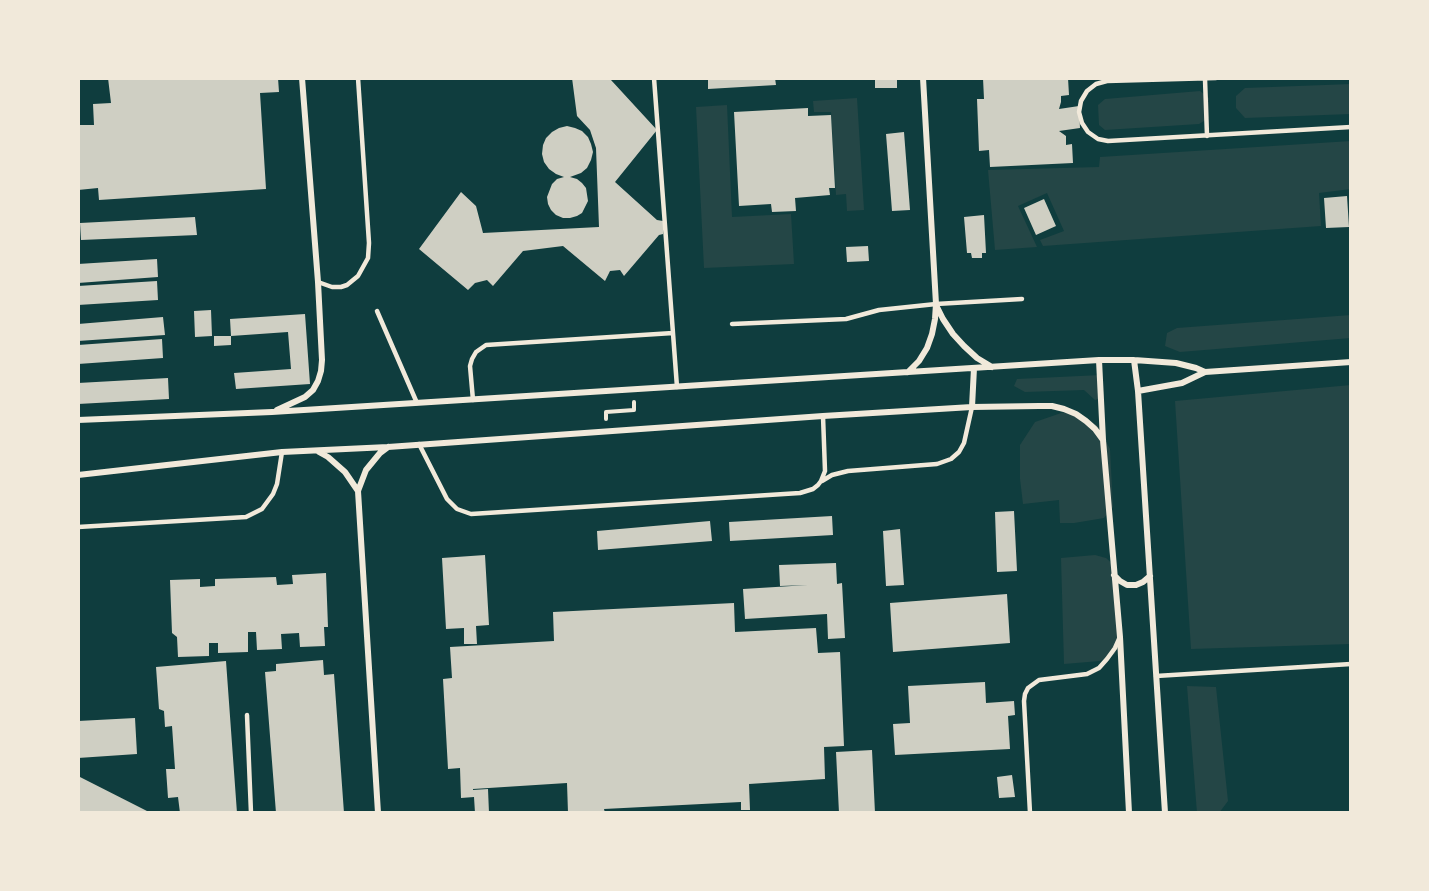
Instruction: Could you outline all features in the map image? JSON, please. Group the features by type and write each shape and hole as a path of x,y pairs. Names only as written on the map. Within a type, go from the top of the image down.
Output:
{"street":[{"path":"272,412 305,397 313,390 321,371 322,360 302,78"},
{"path":"908,372 918,361 933,334 936,304 923,78"},
{"path":"936,304 953,334 971,352 992,367"},
{"path":"78,420 272,412 1099,360 1176,363 1205,372"},
{"path":"1099,360 1103,440 1120,637 1129,813"},
{"path":"1134,360 1138,392 1165,813"},
{"path":"1138,392 1182,384 1205,372 1351,362"},
{"path":"972,407 974,368"},
{"path":"78,475 282,452 388,447 972,407 1052,406 1076,414 1095,429 1103,440"},
{"path":"378,813 358,491 366,471 380,453 388,447"},
{"path":"318,451 345,472 358,491"},
{"path":"1114,575 1127,585 1136,585 1150,576"}],"lane":[{"path":"318,282 332,287 348,285 358,276 368,258 369,243 358,78"},
{"path":"654,78 677,387"},
{"path":"1216,78 1107,81 1096,84 1087,91 1081,101 1079,112 1082,123 1088,132 1098,139 1108,141 1351,127"},
{"path":"1205,79 1207,136"},
{"path":"732,324 846,319 879,310 1022,299"},
{"path":"377,311 417,403"},
{"path":"473,400 470,366 476,352 486,345 673,333"},
{"path":"418,444 447,499 457,509 471,514 800,493 813,489 824,479 840,472 937,464 951,459 964,443 972,407"},
{"path":"818,485 824,476 826,465 823,416"},
{"path":"78,527 246,517 262,509 273,494 277,484 282,452"},
{"path":"1030,813 1024,701 1028,688 1039,680 1087,674 1099,668 1111,654 1120,637"},
{"path":"1156,676 1351,664"},
{"path":"247,715 251,813"}],"path":[{"path":"606,431 606,412 634,410 633,390"}],"shaded area":[{"path":"1351,84 1351,114 1245,118 1236,108 1236,96 1245,88"},
{"path":"1200,91 1209,98 1209,118 1199,124 1105,130 1099,125 1098,105 1105,99"},
{"path":"857,98 864,210 847,211 846,194 836,195 831,112 814,112 813,101"},
{"path":"727,105 732,217 791,214 794,264 704,268 696,107"},
{"path":"1351,141 1351,189 1319,193 1321,226 1043,246 1040,240 1064,231 1047,193 1018,206 1037,247 995,250 988,170 1099,167 1100,157"},
{"path":"1351,315 1351,338 1180,352 1165,346 1167,333 1177,328"},
{"path":"1101,375 1104,397 1095,400 1084,390 1025,392 1014,386 1017,379"},
{"path":"1351,385 1351,644 1191,649 1175,401"},
{"path":"1067,411 1097,425 1110,449 1113,507 1104,518 1060,523 1059,500 1023,504 1020,445 1035,422"},
{"path":"1095,555 1106,558 1116,567 1119,643 1115,654 1100,661 1064,664 1061,558"},
{"path":"1187,686 1216,687 1228,801 1219,813 1197,813"}],"building":[{"path":"108,78 278,78 279,92 260,93 266,189 99,200 98,188 78,190 78,125 94,125 93,104 111,103"},
{"path":"572,78 613,78 611,80 657,130 615,182 657,220 663,221 663,234 659,235 624,276 620,270 610,271 605,281 563,246 523,251 493,286 487,280 475,283 468,290 419,249 461,192 476,206 483,233 599,227 596,148 590,130 577,116"},
{"path":"708,78 775,78 776,85 708,89"},
{"path":"875,78 897,78 897,88 875,88"},
{"path":"983,78 1068,78 1069,95 1061,96 1059,109 1079,106 1080,128 1059,131 1066,136 1066,145 1072,144 1073,163 990,167 989,150 979,151 977,99 984,99"},
{"path":"808,108 808,116 831,115 835,188 829,188 830,195 795,198 796,211 772,212 771,204 739,206 734,112"},
{"path":"567,126 582,131 588,137 593,152 587,168 570,177 577,179 586,188 588,201 582,213 563,218 551,210 547,197 552,184 564,177 549,169 542,154 546,138 559,128"},
{"path":"904,132 910,210 892,211 886,134"},
{"path":"1347,196 1349,227 1326,228 1324,198"},
{"path":"1044,199 1056,226 1036,235 1024,208"},
{"path":"984,215 986,253 982,253 982,258 972,258 971,253 967,253 964,217"},
{"path":"195,217 197,235 81,240 80,223"},
{"path":"868,246 869,261 847,262 846,247"},
{"path":"157,259 158,277 78,283 78,264"},
{"path":"157,281 158,300 78,305 78,286"},
{"path":"211,310 212,336 195,337 194,311"},
{"path":"305,314 310,384 236,389 234,373 291,369 288,332 231,336 230,319"},
{"path":"163,317 165,335 78,341 78,324"},
{"path":"214,336 231,336 231,345 214,346"},
{"path":"162,339 163,358 78,364 78,345"},
{"path":"168,378 169,399 78,404 78,383"},
{"path":"1014,511 1017,571 997,572 995,512"},
{"path":"832,516 833,535 730,541 729,522"},
{"path":"710,521 712,541 598,550 597,531"},
{"path":"900,529 904,585 886,586 883,531"},
{"path":"485,555 489,625 476,626 477,644 464,644 464,628 446,629 442,558"},
{"path":"836,563 837,584 842,583 845,638 828,639 827,614 745,619 743,589 808,585 780,586 779,565"},
{"path":"326,573 328,627 324,627 325,646 300,647 299,633 281,634 282,649 257,650 256,632 248,632 248,652 218,653 218,643 209,643 209,656 178,657 177,637 172,633 170,580 200,579 200,587 215,586 215,579 276,577 277,585 293,584 292,575"},
{"path":"1007,594 1010,643 893,652 890,603"},
{"path":"734,603 735,632 816,628 818,653 840,652 844,746 824,747 825,779 749,784 750,810 741,810 741,802 604,809 605,813 568,813 567,783 473,789 488,789 489,813 475,813 474,797 461,798 460,768 448,769 443,679 452,678 450,647 554,641 553,612"},
{"path":"323,660 324,675 334,674 344,813 276,813 265,672 276,671 276,664"},
{"path":"226,661 237,813 180,813 178,797 168,798 166,769 175,769 172,726 165,727 164,711 159,709 156,667"},
{"path":"985,682 986,703 1014,701 1015,715 1008,716 1010,749 895,755 893,724 910,723 908,686"},
{"path":"135,718 137,754 78,758 78,721"},
{"path":"872,750 875,813 839,813 836,752"},
{"path":"1012,775 1015,797 999,798 997,777"},
{"path":"78,776 147,811 146,813 78,813"}]}
